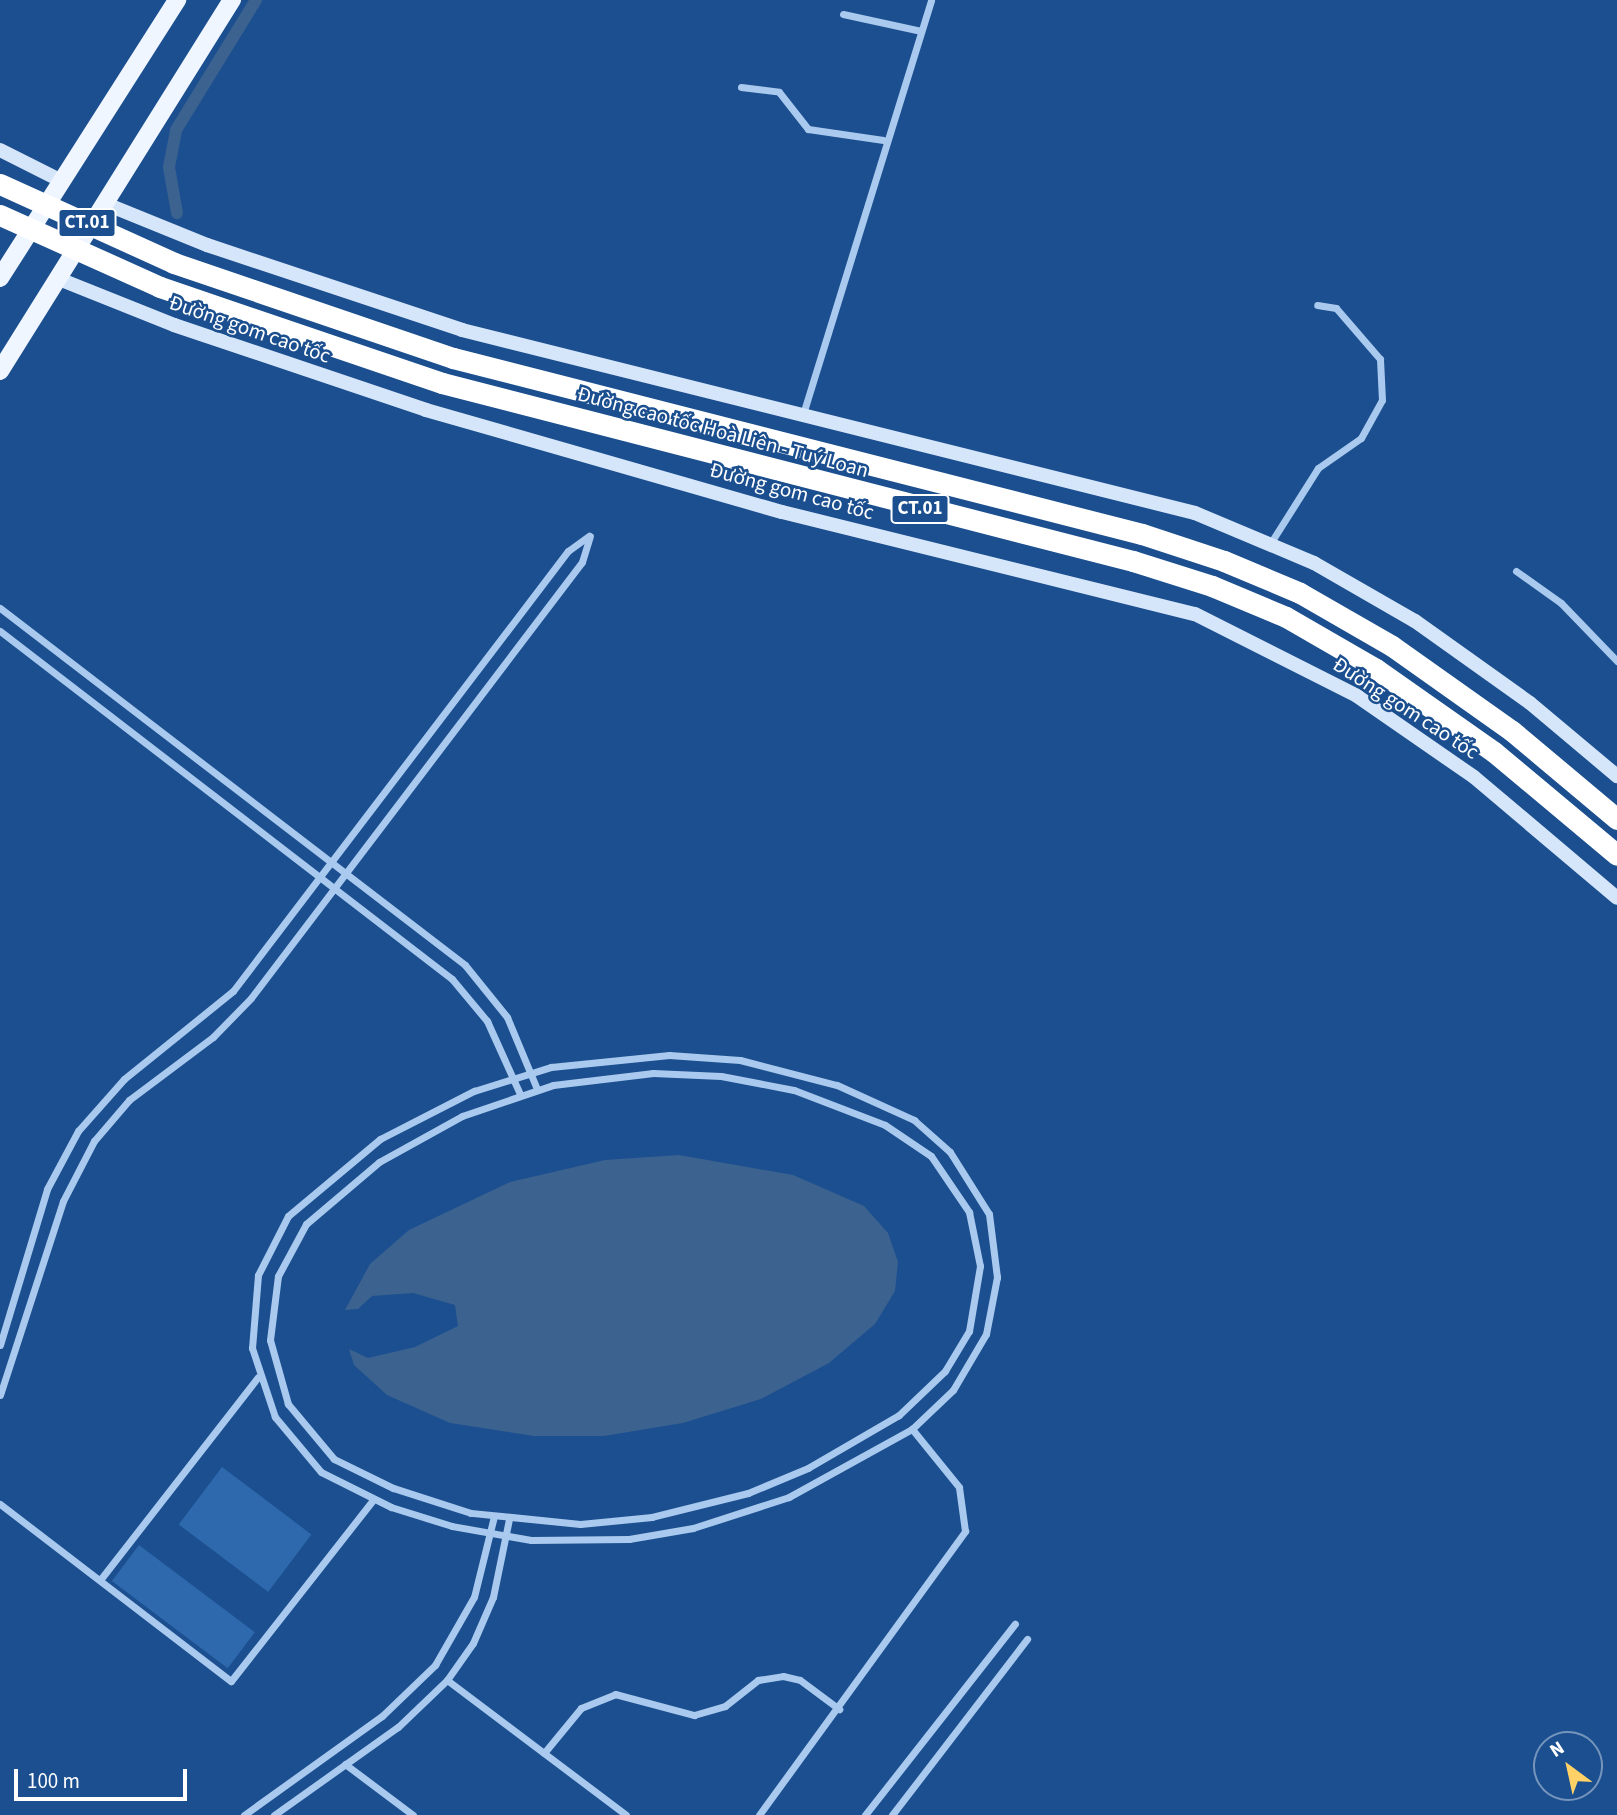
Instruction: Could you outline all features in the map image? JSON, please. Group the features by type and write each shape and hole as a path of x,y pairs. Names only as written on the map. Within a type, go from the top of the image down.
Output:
{"highway":[{"name":"Đường cao tốc Hoà Liên - Tuý Loan","path":"0,184 174,263 453,358 833,460 1142,534 1224,561 1300,593 1392,646 1512,731 1617,819"},
{"name":"Đường cao tốc Hoà Liên - Tuý Loan","path":"0,215 160,287 442,383 823,485 1133,561 1212,586 1286,617 1376,669 1494,752 1617,855"}],"main road":[{"path":"0,278 177,0"},
{"path":"0,371 232,0"},
{"path":"0,150 62,181"},
{"path":"106,204 207,245 462,330 1169,506 1270,545 1415,621 1530,703 1617,776"},
{"name":"Đường gom cao tốc","path":"59,279 138,312 426,410 782,512 1195,614 1357,696 1474,778 1617,898"}],"street":[{"path":"803,414 883,140 931,0"},
{"path":"843,14 921,32"},
{"path":"741,87 779,92 808,129 883,140"},
{"path":"1270,545 1318,468 1361,438 1382,400 1380,359 1336,308 1317,305"},
{"path":"0,1345 47,1189 78,1131 124,1079 224,1000 568,551 590,536 582,562 242,1009 129,1100 94,1141 63,1200 0,1395"},
{"path":"1516,571 1561,603 1617,661"},
{"path":"0,608 331,861 483,983 532,1071 537,1089"},
{"path":"0,631 335,886 461,987 487,1021 520,1094"},
{"path":"652,1055 712,1057 779,1068 875,1100 940,1140 984,1202 997,1265 994,1306 980,1349 953,1390 912,1429 789,1497 693,1528 596,1541 491,1535 373,1500 334,1481 295,1446 258,1377 251,1338 255,1287 266,1253 288,1216 380,1139 514,1076 532,1071 652,1055"},
{"path":"775,1085 779,1068"},
{"path":"653,1073 775,1085 871,1118 931,1156 968,1212 980,1266 969,1331 945,1371 914,1404 840,1452 777,1482 682,1512 579,1524 494,1517 402,1492 334,1459 303,1426 282,1392 270,1328 284,1261 327,1202 412,1141 537,1089 653,1073"},
{"path":"980,1266 997,1265"},
{"path":"100,1580 258,1377"},
{"path":"760,1815 965,1531 959,1487 912,1429"},
{"path":"0,1504 231,1681 373,1500"},
{"path":"244,1815 421,1682 466,1615 494,1517"},
{"path":"274,1815 412,1716 447,1680 486,1614 509,1519"},
{"path":"865,1815 1015,1624"},
{"path":"891,1815 1027,1639"},
{"path":"544,1754 581,1708 615,1694 694,1715 725,1706 758,1680 783,1676 800,1680 839,1709"},
{"path":"447,1680 626,1815"},
{"path":"345,1763 412,1815"}],"shaded area":[{"path":"679,1155 793,1175 864,1206 888,1233 898,1262 895,1291 875,1324 829,1363 761,1399 683,1423 604,1436 534,1436 450,1423 387,1395 354,1365 349,1349 368,1358 415,1347 458,1326 455,1305 413,1293 372,1296 358,1309 345,1310 370,1264 409,1230 510,1182 605,1160"},
{"path":"222,1467 311,1534 268,1592 179,1525"},
{"path":"139,1545 255,1632 228,1668 112,1581"}],"waterway":[{"path":"177,213 169,167 176,130 256,0"}]}
